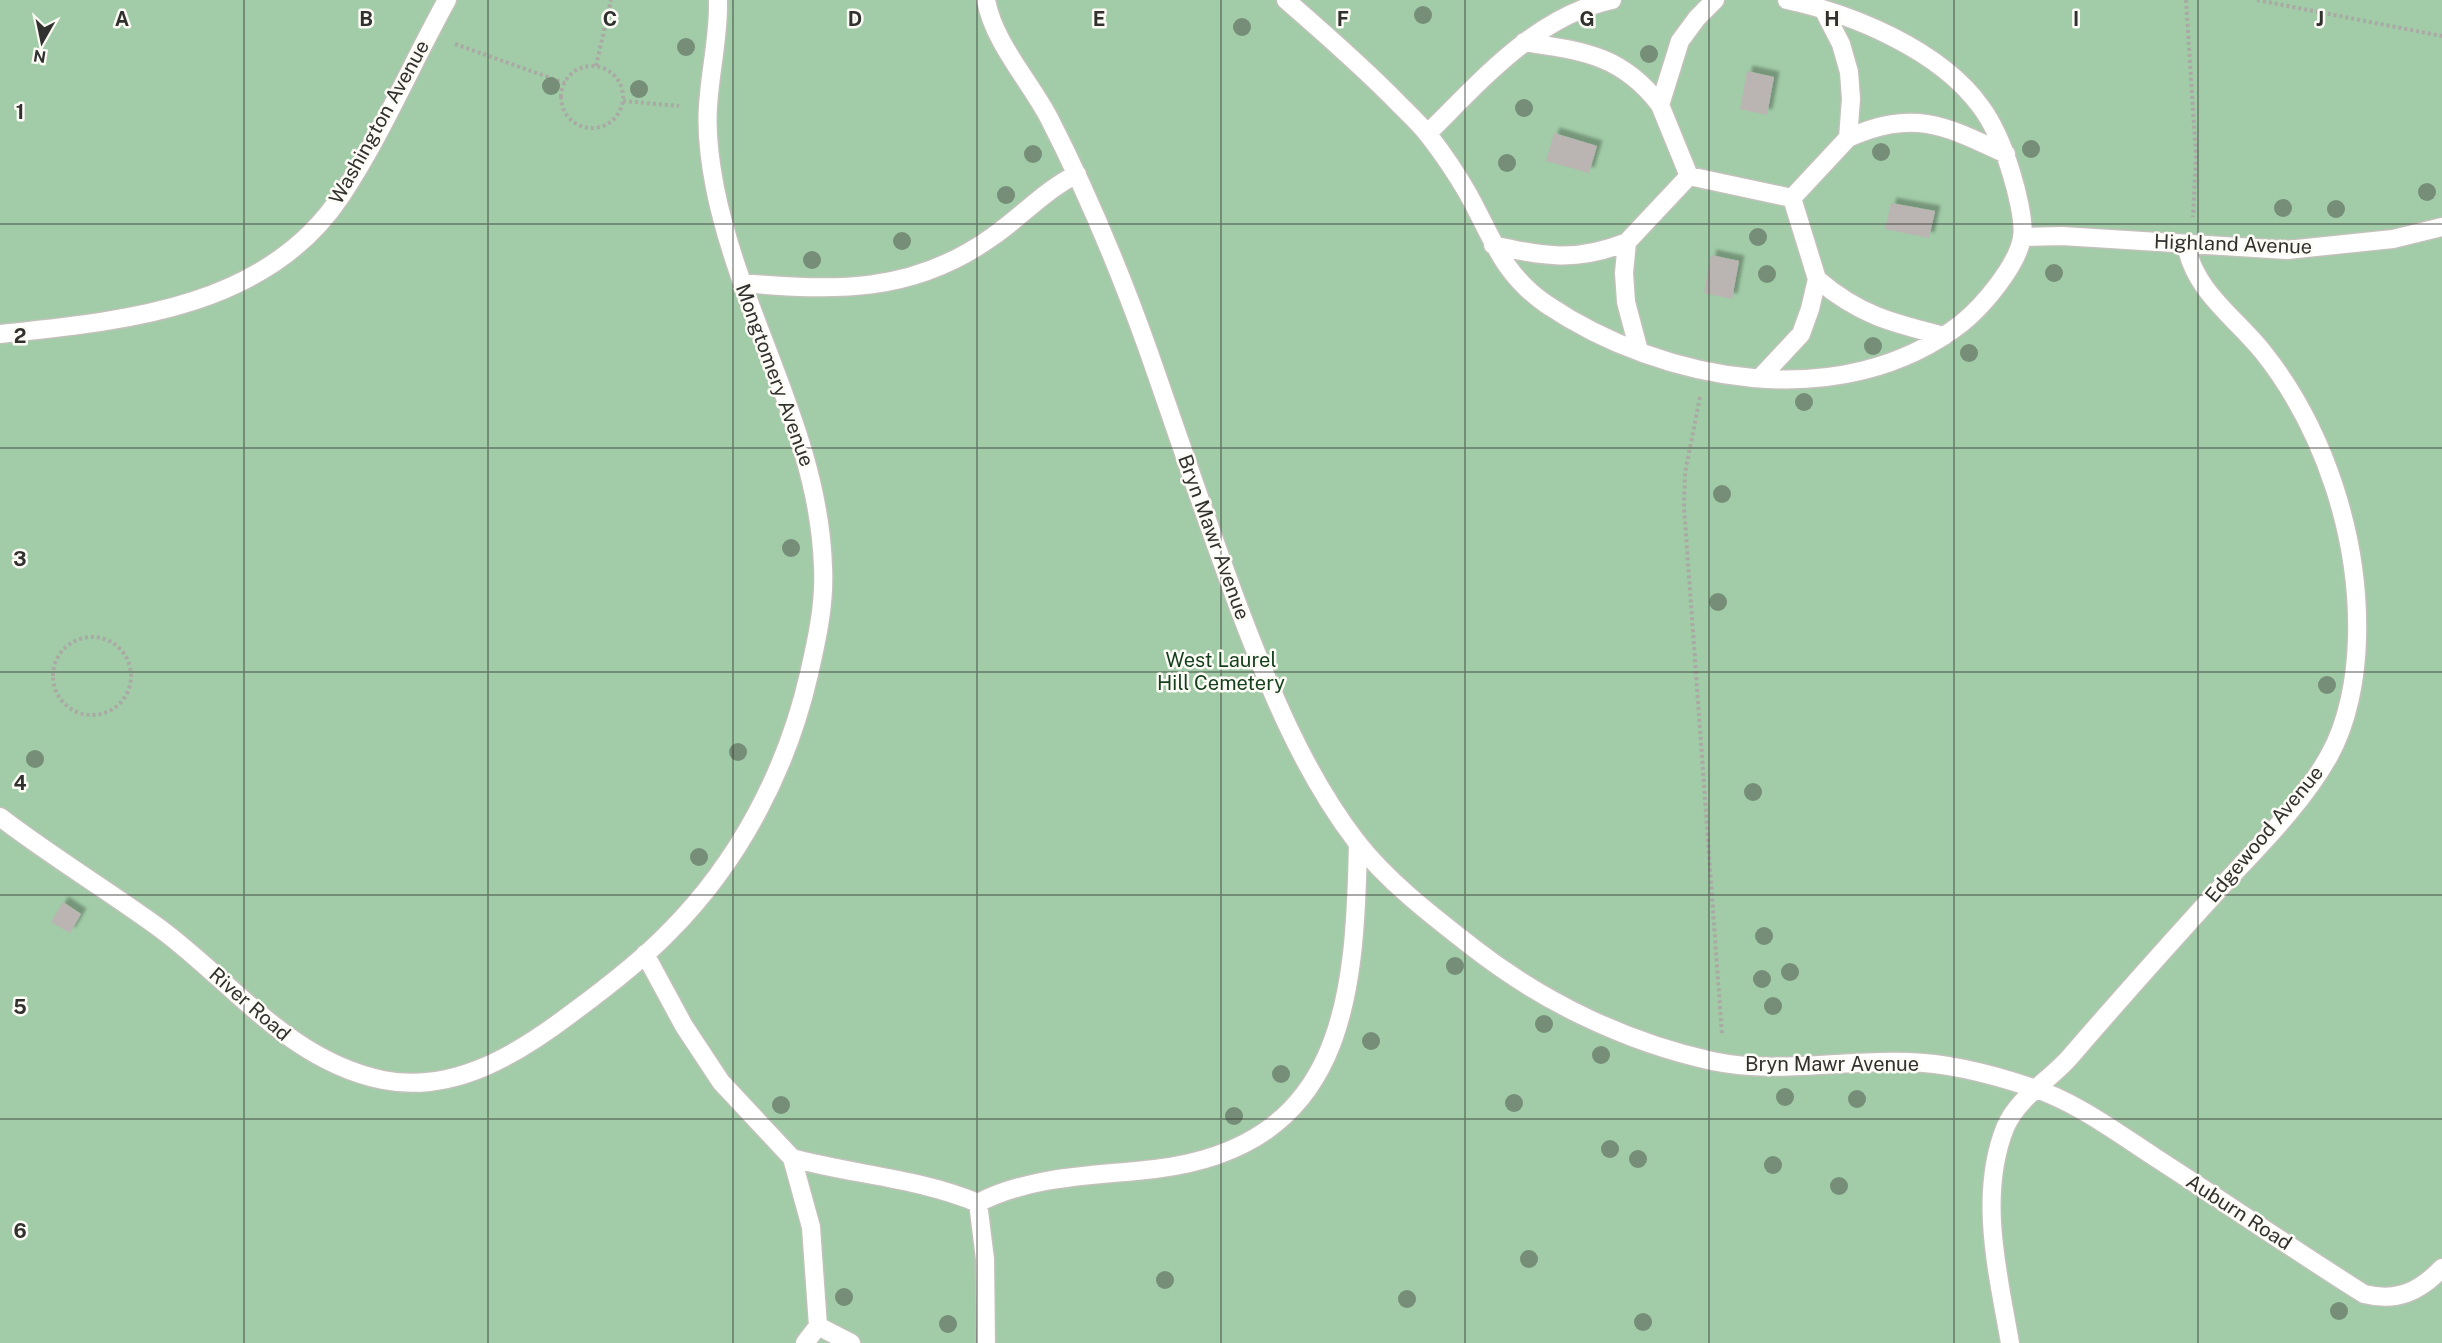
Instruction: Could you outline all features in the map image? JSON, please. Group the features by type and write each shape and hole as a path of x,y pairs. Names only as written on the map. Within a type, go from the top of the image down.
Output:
{"lane":[{"name":"Washington Avenue","path":"0,334 175,308 241,284 270,268 295,248 340,198 384,122 447,0"},
{"name":"Mongtomery Avenue","path":"645,954 671,930 712,880 737,846 769,790 804,696 822,606 823,566 813,489 806,459 742,283 715,189 710,158 707,109 718,29 718,0"},
{"name":"Bryn Mawr Avenue","path":"986,0 989,16 999,36 1046,112 1077,174 1146,344 1206,520 1259,659 1308,764 1358,843 1448,928 1532,989 1587,1018 1650,1044 1720,1063 1781,1068 1913,1062 1989,1075 2036,1088"},
{"path":"1286,0 1388,92 1428,133 1467,191 1507,269 1526,290 1548,306 1639,351 1704,373 1735,378 1802,378 1874,369 1906,358 1944,336 1973,314 1996,286 2022,237 2016,187 2006,154 1979,105 1954,78 1915,50 1873,27 1787,0"},
{"path":"1428,133 1524,42 1559,19 1591,4 1612,0"},
{"path":"1660,105 1680,42 1715,0"},
{"path":"1824,10 1840,44 1849,72 1851,99 1848,138"},
{"path":"1524,42 1598,55 1622,67 1644,84 1660,105 1689,177"},
{"path":"1792,198 1848,138 1876,126 1904,121 1931,123 1960,132 2006,154"},
{"path":"742,283 805,288 846,288 887,284 925,274 959,259 984,243 1047,192 1077,174"},
{"path":"1493,245 1531,254 1569,257 1600,253 1627,242 1689,177"},
{"path":"1689,177 1792,198"},
{"path":"1760,378 1801,334 1817,279 1792,198"},
{"name":"Highland Avenue","path":"2022,237 2062,236 2287,250 2393,239 2442,227"},
{"path":"1627,242 1624,273 1626,302 1639,351"},
{"name":"Edgewood Avenue","path":"2010,1343 1995,1255 1994,1185 1998,1152 2006,1126 2036,1088 2064,1064 2295,803 2330,755 2340,733 2351,692 2357,638 2353,574 2337,500 2325,463 2312,431 2282,377 2196,276 2189,244"},
{"path":"1817,279 1843,301 1872,316 1944,336"},
{"name":"River Road","path":"0,817 161,929 197,958 271,1026 295,1043 332,1062 382,1080 425,1082 444,1080 486,1066 549,1031 645,954"},
{"path":"792,1158 844,1171 919,1184 952,1192 978,1203 1002,1191 1028,1183 1158,1169 1203,1160 1232,1151 1259,1137 1282,1120 1303,1097 1322,1067 1334,1039 1350,964 1356,919 1358,843"},
{"path":"645,954 684,1026 721,1082 792,1158 811,1227 818,1326 806,1343"},
{"name":"Auburn Road","path":"2036,1088 2087,1114 2364,1294 2382,1298 2399,1297 2421,1286 2442,1268"},
{"path":"978,1203 985,1259 986,1343"},
{"path":"818,1326 851,1343"}],"path":[{"path":"596,66 611,0"},
{"path":"2186,0 2196,156 2189,244"},
{"path":"2257,0 2442,36"},
{"path":"428,34 565,83"},
{"path":"596,66 606,69 619,82 623,101 615,118 607,124 588,127 571,119 564,111 562,92 565,83 578,69 596,66"},
{"path":"623,101 707,109"},
{"path":"1704,373 1685,473 1684,507 1721,1014 1720,1063"},
{"path":"85,637 111,641 121,649 132,672 126,698 117,707 105,713 86,714 68,708 60,698 54,686 56,661 63,650 73,642 85,637"}],"green space":[{"name":"West Laurel Hill Cemetery","path":"0,0 2442,0 2442,1343 0,1343"}],"building":[{"path":"1747,71 1774,77 1767,115 1740,109"},
{"path":"1554,133 1597,146 1589,173 1546,161"},
{"path":"1891,203 1935,211 1929,238 1885,229"},
{"path":"1711,255 1739,261 1732,299 1704,293"},
{"path":"63,902 81,914 70,933 51,922"}]}
